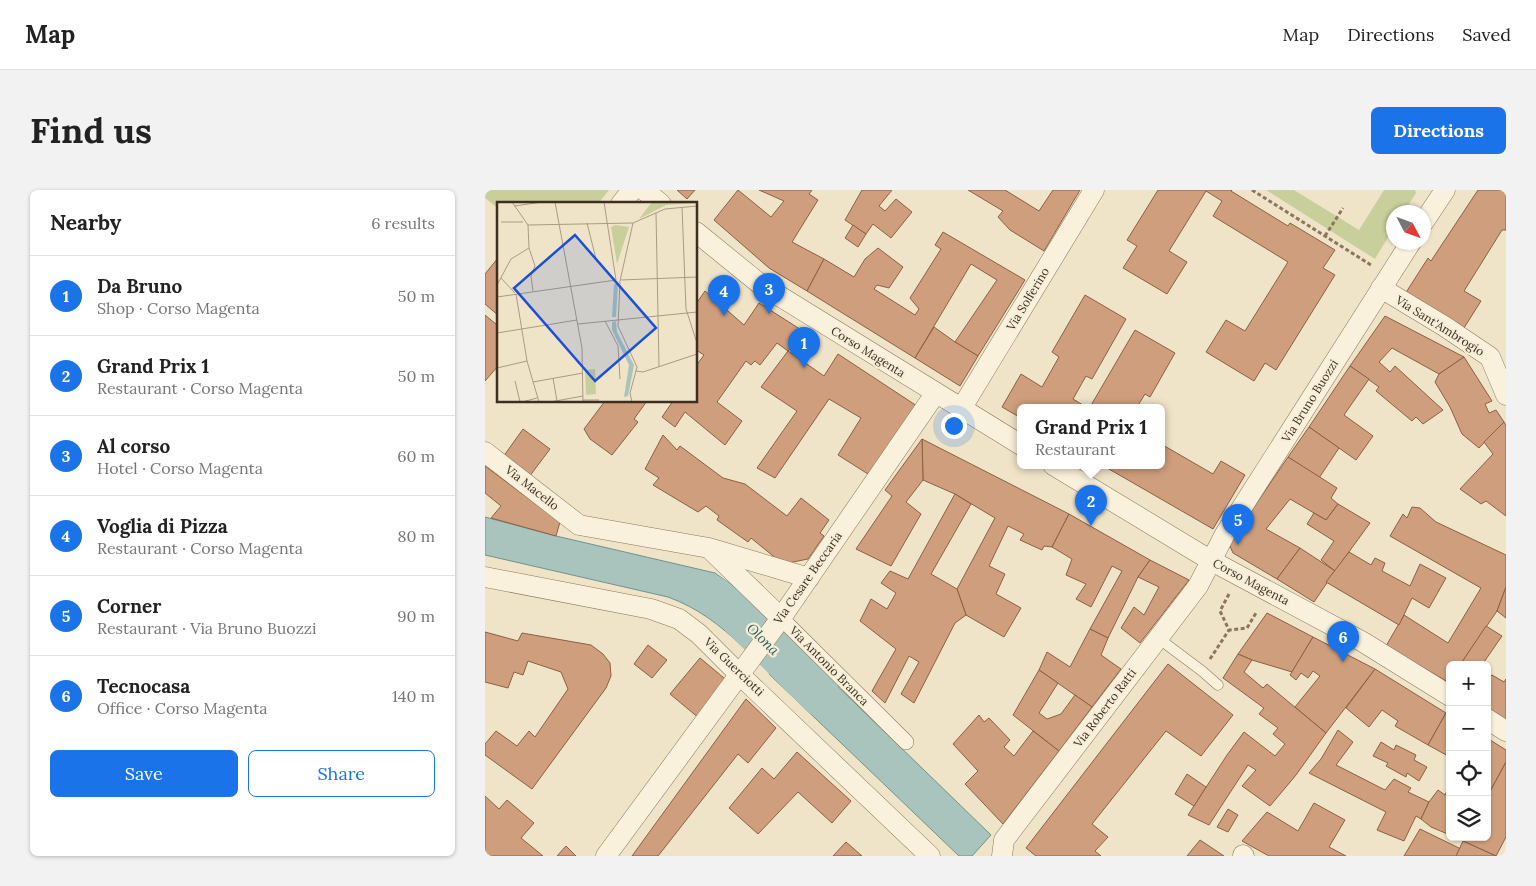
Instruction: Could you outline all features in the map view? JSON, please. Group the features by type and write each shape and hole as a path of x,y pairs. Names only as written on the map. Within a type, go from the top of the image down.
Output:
{"street":[{"path":"623,202 632,190"},
{"path":"644,190 659,202"},
{"name":"Via Solferino","path":"961,409 1094,190"},
{"path":"1431,211 1445,190"},
{"name":"Corso Magenta","path":"697,233 761,284 935,394 1017,443"},
{"name":"Via Bruno Buozzi","path":"1210,560 1406,250"},
{"name":"Via Sant'Ambrogio","path":"1385,282 1444,326 1490,357 1506,395"},
{"name":"Via Cesare Beccaria","path":"606,856 778,622 935,394"},
{"name":"Via Macello","path":"485,452 579,525 709,548"},
{"name":"Corso Magenta","path":"1060,469 1210,560 1363,642 1446,694"},
{"path":"709,548 809,578"},
{"name":"Via Antonio Branca","path":"709,548 778,622 906,742"},
{"name":"Via Roberto Ratti","path":"1002,856 1004,840 1198,586 1210,560"},
{"name":"Via Guerciotti","path":"485,577 651,609 679,619 743,669 930,856"},
{"path":"1491,722 1506,731"}],"lane":[{"path":"1159,638 1203,671 1218,685"}],"path":[{"path":"1252,190 1325,236 1385,282"},
{"path":"1325,236 1343,208"},
{"path":"1229,630 1220,610 1239,576"},
{"path":"1229,630 1247,628 1256,612"},
{"path":"1203,671 1229,630"}],"green space":[{"path":"485,190 609,190 600,202 497,202 497,207 485,198"},
{"path":"1266,190 1294,190 1359,230 1384,190 1415,190 1416,193 1408,205 1386,205 1386,241 1375,259"}],"water":[{"path":"485,517 556,536 715,573 736,588 765,616 743,647 708,618 689,606 668,597 485,555"},
{"path":"791,641 991,835 972,856 959,856 769,674"}],"building":[{"path":"677,190 695,190 687,199"},
{"path":"738,190 771,217 784,201 759,190 812,190 809,194 818,200 792,242 824,259 807,291 769,268 714,220"},
{"path":"862,190 892,190 879,206 885,211 896,199 912,212 891,238 873,224 866,234 845,220"},
{"path":"968,190 1005,190 1039,211 1053,190 1080,190 1044,251 1010,230 998,217 1003,211"},
{"path":"1158,190 1232,190 1288,226 1290,223 1335,250 1323,268 1335,275 1276,370 1265,363 1254,381 1206,352 1226,320 1245,331 1288,262 1213,216 1222,201 1206,191 1169,251 1187,262 1167,294 1123,268 1137,246 1127,240"},
{"path":"1478,190 1506,190 1506,230 1502,230 1464,291 1481,301 1462,331 1405,294 1428,258 1431,261"},
{"path":"853,225 866,234 858,247 845,238"},
{"path":"943,232 1025,280 978,356 955,342 997,280 971,264 915,358 807,291 824,259 854,277 865,259 878,248 903,267 889,288 877,285 874,289 915,315 919,309 910,298 941,249 935,245"},
{"path":"497,259 497,314 485,304 485,274"},
{"path":"705,291 744,325 759,303 803,331 788,351 777,343 760,365 755,361 751,365 746,361 717,402 742,421 725,445 685,412 675,427 662,417 672,402 697,402 697,365 704,355 697,351 697,303"},
{"path":"1085,295 1126,319 1092,379 1086,376 1073,399 1081,404 1017,404 1017,416 1002,407 1021,374 1042,387 1059,357 1052,352"},
{"path":"485,315 497,325 497,367 485,381"},
{"path":"1385,316 1464,357 1439,374 1392,348 1379,362 1390,372 1395,366 1443,410 1423,424 1416,417 1412,421 1376,391 1379,387 1350,366"},
{"path":"934,327 978,356 960,386 915,358"},
{"path":"1135,330 1175,353 1150,397 1145,394 1139,404 1092,404"},
{"path":"788,351 824,376 838,354 917,406 868,474 838,455 861,418 829,399 775,478 757,468 797,411 761,387"},
{"path":"1464,357 1492,401 1485,404 1489,413 1496,410 1504,422 1479,448 1462,434 1450,407 1435,382 1439,374"},
{"path":"1350,366 1369,379 1344,415 1373,436 1356,460 1309,427"},
{"path":"604,402 646,402 634,419 638,422 612,455 590,439 584,429"},
{"path":"1504,422 1506,425 1506,516 1486,501 1481,504 1460,489 1493,454 1484,442"},
{"path":"1309,427 1339,448 1319,478 1288,457"},
{"path":"523,429 550,449 529,477 503,457"},
{"path":"663,435 677,450 680,446 723,478 745,484 787,516 801,498 829,520 820,533 824,536 808,559 783,564 751,538 748,542 717,520 719,516 706,506 698,512 653,485 659,478 645,469"},
{"path":"922,439 1069,514 1052,547 1044,546 1042,550 1020,540 1024,534 1008,526 989,566 1005,574 996,594 1021,608 1004,637 966,615 957,589 995,518 955,494 923,480"},
{"path":"922,439 923,480 906,502 921,514 891,566 856,549 892,496 885,490"},
{"path":"1165,446 1213,474 1221,461 1245,475 1213,529 1109,469 1165,469"},
{"path":"1288,457 1337,488 1331,498 1338,504 1326,520 1290,499 1266,529 1300,548 1277,579 1233,553 1229,544"},
{"path":"485,466 560,522 556,536 491,518 501,506 485,493"},
{"path":"955,494 971,504 931,574 957,589 966,615 955,623 914,703 901,694 919,662 909,656 885,703 872,691 896,649 860,621 871,599 887,609 896,593 881,583 890,571 908,579"},
{"path":"1338,504 1370,523 1335,571 1321,560 1334,541 1307,524 1314,513 1326,520"},
{"path":"1412,507 1420,508 1436,522 1506,555 1506,587 1497,611 1463,661 1446,661 1446,681 1386,646 1404,615 1448,643 1481,588 1390,536 1403,514 1407,518"},
{"path":"1069,514 1150,560 1138,577 1108,638 1090,629 1122,571 1112,566 1091,607 1076,599 1086,584 1066,575 1072,559 1052,547"},
{"path":"1300,548 1335,571 1314,602 1277,579"},
{"path":"1349,552 1371,565 1375,558 1385,563 1382,571 1410,586 1420,564 1446,578 1429,608 1412,598 1399,625 1326,582"},
{"path":"1150,560 1189,580 1140,643 1121,628 1134,607 1144,615 1159,587 1138,577"},
{"path":"1506,587 1506,618 1497,611"},
{"path":"1267,613 1313,637 1292,672 1238,654"},
{"path":"1486,626 1502,636 1485,661 1463,661"},
{"path":"1090,629 1108,638 1101,655 1121,669 1092,707 1039,670 1047,652 1070,667"},
{"path":"485,632 518,641 522,633 591,645 603,654 610,663 611,676 606,688 532,789 485,755 485,744 496,731 517,746 529,731 535,737 568,689 561,672 528,661 523,675 514,672 508,688 485,682"},
{"path":"1313,637 1375,669 1326,733 1295,707 1320,676 1313,671 1308,678 1301,673 1296,680 1290,675"},
{"path":"648,645 667,660 652,678 634,664"},
{"path":"1238,654 1252,660 1244,672 1263,688 1267,684 1326,733 1296,775 1270,806 1242,786 1256,770 1248,765 1209,825 1188,815 1244,732 1275,756 1285,744 1273,734 1278,728 1259,714 1264,708 1223,678"},
{"path":"700,658 730,683 700,719 670,694"},
{"path":"1168,664 1233,715 1201,756 1166,731 1092,824 1108,837 1095,851 1101,856 1036,856 1026,848"},
{"path":"1375,669 1446,713 1428,745 1395,726 1398,721 1382,710 1369,727 1346,708"},
{"path":"1039,670 1058,683 1039,713 1047,719 1061,714 1075,695 1092,707 1059,751 1013,715"},
{"path":"1491,676 1504,682 1506,679 1506,720 1491,711"},
{"path":"746,699 776,728 748,763 738,754 658,856 632,856"},
{"path":"1446,713 1446,755 1428,745"},
{"path":"979,715 984,722 989,718 1010,740 1004,747 1014,756 1033,731 1059,751 1003,824 965,784 978,771 953,744"},
{"path":"1338,730 1353,742 1336,765 1385,790 1394,779 1411,788 1408,792 1429,802 1421,819 1416,816 1404,841 1377,830 1386,812 1309,773 1321,759"},
{"path":"1491,741 1506,750 1506,762 1491,790"},
{"path":"1381,742 1394,750 1396,745 1416,755 1414,760 1427,767 1419,781 1407,773 1406,777 1386,766 1388,763 1373,756"},
{"path":"797,752 851,801 832,823 798,792 758,834 729,808 762,768 774,779"},
{"path":"1506,762 1506,837 1496,856 1463,841 1491,841 1491,790"},
{"path":"1187,774 1206,787 1194,806 1175,794"},
{"path":"1438,790 1445,795 1446,793 1446,833 1431,827 1421,819 1429,802"},
{"path":"485,796 499,809 507,800 534,823 521,838 543,856 489,856 485,852"},
{"path":"1314,803 1345,820 1329,847 1346,856 1269,856 1242,841 1267,812 1298,831"},
{"path":"1228,809 1238,815 1228,832 1217,827"},
{"path":"1420,829 1461,849 1456,856 1404,856"},
{"path":"1200,840 1224,856 1187,856"},
{"path":"1463,841 1496,856 1456,856"},
{"path":"846,842 862,856 833,856"},
{"path":"566,846 576,856 557,856"}],"waterway":[{"name":"Olona","path":"713,596 736,613 820,696"}],"place":[{"name":"Al corso","path":"769,314"},
{"name":"Voglia di Pizza","path":"724,316"},
{"name":"Da Bruno","path":"804,368"},
{"name":"Grand Prix 1","path":"1091,526"},
{"name":"Corner","path":"1238,545"},
{"name":"Tecnocasa","path":"1343,662"}]}
